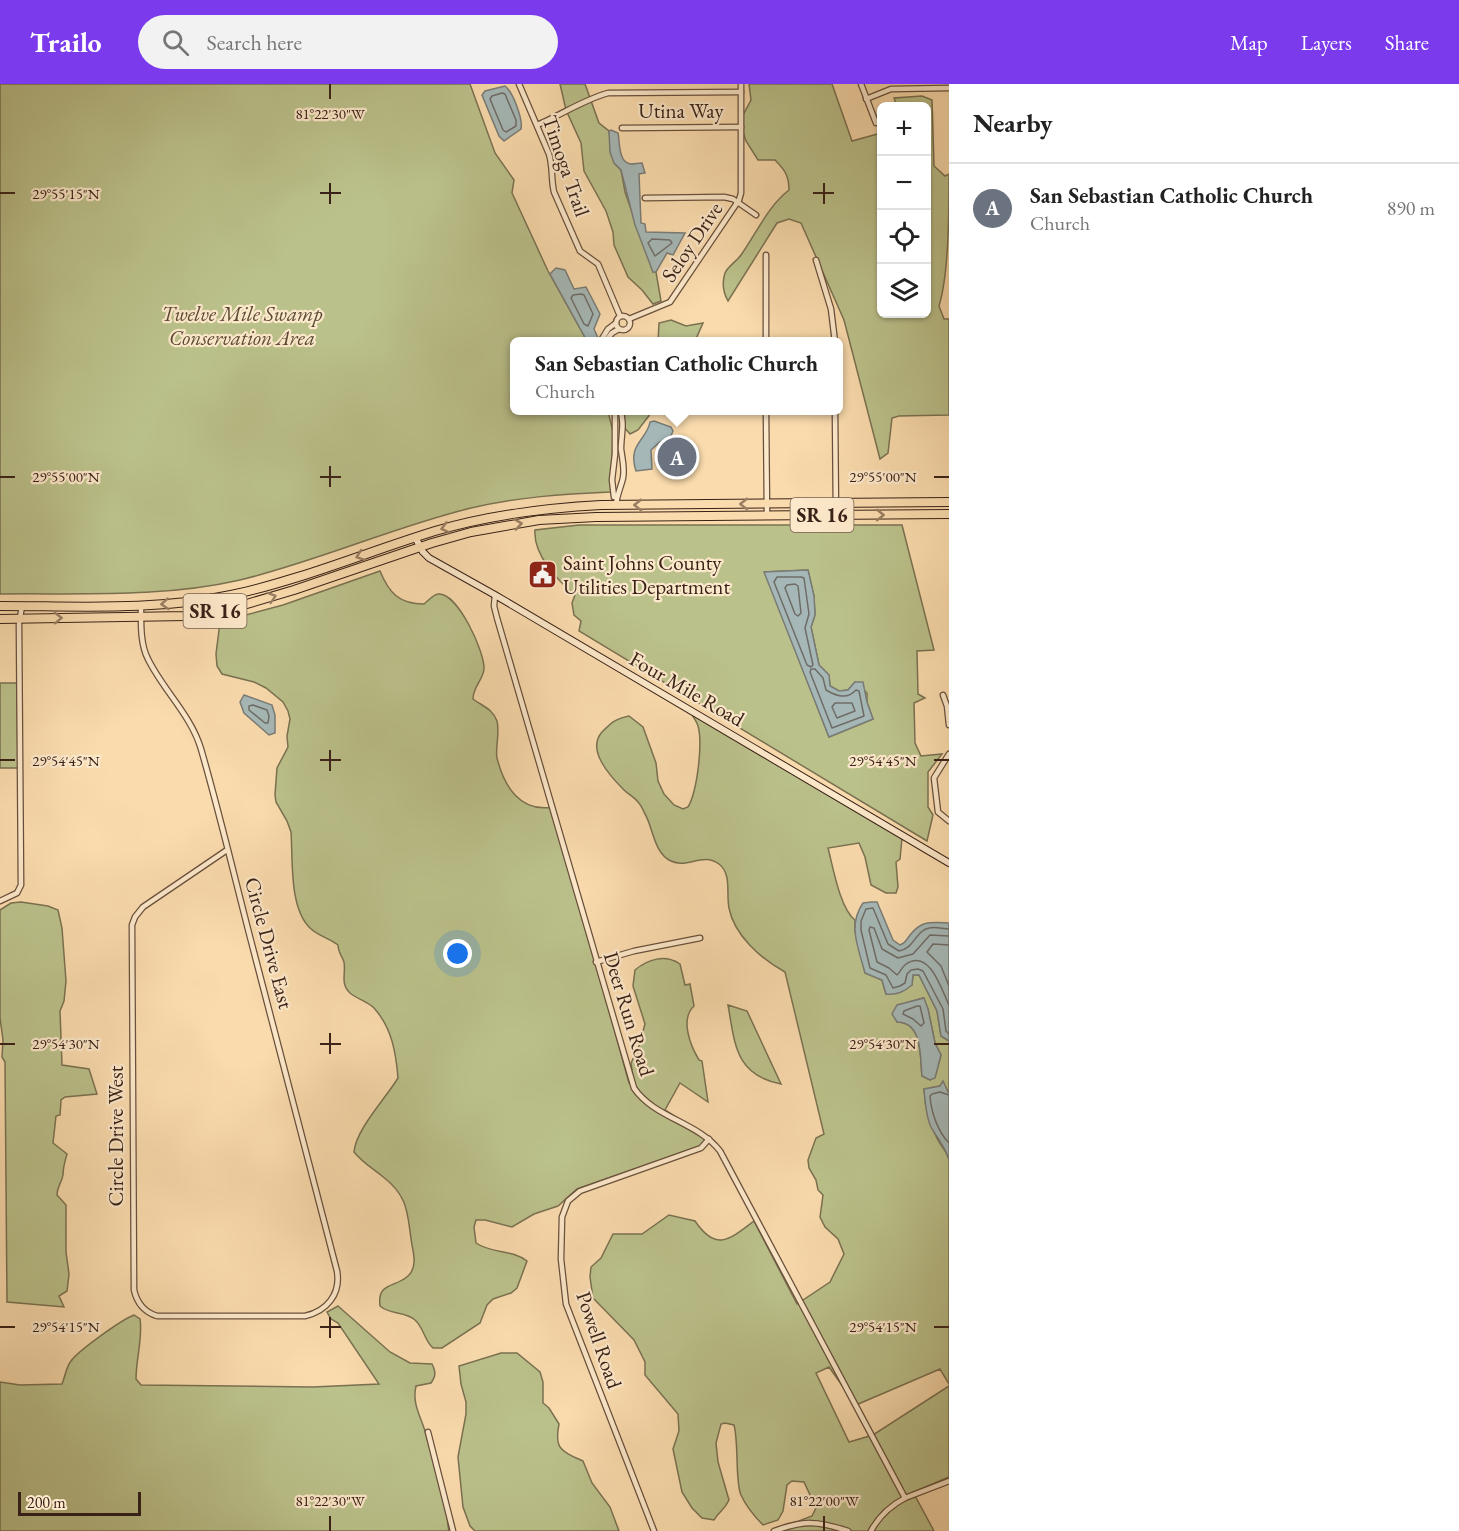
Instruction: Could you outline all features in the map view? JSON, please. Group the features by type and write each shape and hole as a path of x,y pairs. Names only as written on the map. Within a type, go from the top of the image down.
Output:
{"highway":[{"name":"SR 16","path":"0,606 141,605 188,602 248,591 293,579 415,537 476,520 552,508 616,505 949,502"},
{"path":"553,519 611,513 616,505"},
{"name":"SR 16","path":"0,619 188,616 233,608 471,532 553,519 949,514"}],"main road":[{"name":"Four Mile Road","path":"415,537 426,555 436,562 949,863"}],"street":[{"name":"Timoga Trail","path":"519,84 552,163 554,192 574,239 580,251 598,264 621,316"},
{"path":"647,84 647,92"},
{"name":"Seloy Drive","path":"609,337 619,329 628,328 629,319 670,302 738,202 741,193 741,84"},
{"path":"861,84 876,123"},
{"path":"866,99 891,89 949,88"},
{"path":"537,125 608,93 741,92"},
{"name":"Utina Way","path":"622,128 741,127"},
{"path":"645,198 724,197 738,202 756,215"},
{"path":"765,337 766,255"},
{"path":"816,260 831,309 834,337"},
{"path":"603,337 621,316 629,319"},
{"path":"616,323 619,329"},
{"path":"616,505 612,480 618,415"},
{"path":"616,505 617,494 623,479 621,451 623,424 620,415"},
{"path":"766,415 767,516"},
{"path":"835,415 836,515"},
{"path":"613,471 623,473"},
{"name":"Deer Run Road","path":"495,595 494,606 497,618 634,1088 647,1102 709,1139 720,1151 905,1498"},
{"name":"Circle Drive East","path":"141,605 144,646 148,659 198,741 337,1271 338,1283 332,1299 321,1310 302,1316 161,1317 143,1308"},
{"path":"0,900 17,893 21,885 18,730 19,624 22,606"},
{"path":"943,695 949,725"},
{"path":"949,754 936,774 934,782 938,812 949,821"},
{"name":"Circle Drive West","path":"143,1308 137,1300 134,1287 132,925 143,907 227,850"},
{"path":"596,962 634,951 700,938"},
{"name":"Powell Road","path":"654,1531 568,1313 561,1259 562,1217 568,1201 580,1191 701,1148 709,1139"},
{"path":"428,1432 453,1531"},
{"path":"871,1531 891,1506 949,1480"},
{"path":"774,1531 793,1524 813,1522 848,1531"}],"green space":[{"name":"Twelve Mile Swamp Conservation Area","path":"0,84 470,84 495,153 514,180 512,193 548,271 585,337 510,337 510,415 609,415 613,432 611,492 506,501 471,508 269,572 211,586 151,592 0,594"},
{"path":"560,84 585,84 599,123 609,131 614,163 621,170 625,192 653,272 656,272 661,301 653,304 628,277 614,245 613,232 606,211 584,171 581,143 566,110"},
{"path":"749,84 832,84 852,141 877,134 877,318 931,318 931,102 896,102 894,98 922,96 932,100 934,166 945,176 949,174 947,260 939,306 944,319 949,319 949,415 892,418 888,453 880,459 844,320 801,223 789,219 777,223 728,301 725,294 726,271 741,255 775,204 789,190 784,170 775,160 758,160 746,141 742,129 742,117 751,100"},
{"path":"671,320 686,326 703,323 697,337 658,337 659,323"},
{"path":"622,415 649,415 638,430 630,434 623,426"},
{"path":"579,525 902,525 934,650 917,651 918,694 925,698 914,703 915,743 921,756 942,754 928,772 928,807 933,815 927,841 579,631 581,621 574,615 572,603 575,595 547,566 535,539 535,530","holes":["808,570 814,596 815,615 811,627 819,665 829,675 830,686 839,691 848,690 855,682 867,693 867,702 873,719 829,737 765,572"]},
{"path":"380,571 396,596 408,602 424,604 436,594 446,596 462,613 469,625 480,650 484,669 473,699 490,711 497,721 497,758 509,787 523,802 531,806 553,807 629,1083 634,1084 631,1063 645,1024 633,986 635,970 657,959 668,959 680,964 685,985 690,984 694,1006 688,1018 688,1032 696,1054 702,1061 708,1102 680,1083 665,1110 704,1135 709,1143 577,1189 558,1206 534,1214 512,1227 476,1220 474,1227 476,1243 527,1261 517,1288 511,1293 493,1299 487,1305 480,1323 442,1348 433,1348 418,1323 411,1317 388,1311 380,1306 381,1293 384,1289 403,1280 413,1269 414,1257 408,1216 398,1191 354,1152 360,1134 398,1078 396,1059 389,1032 380,1016 374,1008 347,990 344,979 344,962 338,945 310,928 298,908 293,883 291,832 276,802 275,795 277,768 288,747 290,719 288,711 283,702 266,688 254,682 222,674 217,666 216,654 220,622 283,605"},
{"path":"0,683 17,683 18,768 0,768"},
{"path":"691,713 902,838 900,859 896,862 898,887 896,893 886,893 871,885 865,857 859,843 828,848 841,897 855,920 855,931 865,973 882,980 886,994 912,985 913,975 919,975 937,1011 941,1036 949,1041 949,1094 943,1082 940,1086 924,1089 930,1122 949,1160 949,1384 940,1369 856,1405 829,1367 816,1373 849,1442 873,1435 949,1386 949,1477 913,1492 934,1531 773,1531 812,1516 816,1508 804,1482 792,1481 787,1485 783,1511 778,1520 763,1525 741,1495 734,1425 725,1423 721,1424 716,1443 718,1462 729,1500 714,1520 702,1518 692,1508 682,1492 673,1449 679,1431 678,1414 645,1375 645,1362 634,1340 593,1298 591,1267 601,1258 613,1234 642,1234 669,1215 695,1221 703,1231 716,1240 730,1238 754,1221 797,1304 830,1282 844,1254 838,1239 825,1227 820,1217 823,1195 818,1190 816,1180 809,1168 808,1160 816,1138 824,1134 785,972 758,953 736,928 729,908 727,879 723,868 713,861 677,863 665,858 657,846 648,819 640,805 612,778 598,755 598,739 602,732 614,721 629,716 643,727 656,763 658,781 664,794 674,805 683,809 688,807 694,791 699,756 698,726","holes":["923,998 928,1009 935,1043 941,1055 935,1077 930,1080 922,1076 916,1034 912,1028 897,1022 897,1006"]},
{"path":"21,902 58,910 62,928 66,981 64,1001 60,1011 62,1065 89,1069 97,1094 65,1097 61,1100 60,1115 56,1116 53,1143 67,1154 57,1195 66,1205 66,1252 69,1274 67,1291 59,1296 64,1307 7,1302 5,1062 2,1057 3,1040 0,1018 0,910 11,903"},
{"path":"728,1005 747,1011 781,1084 766,1080 746,1065 736,1045"},
{"path":"338,1306 390,1352 410,1363 432,1364 435,1372 434,1378 431,1383 416,1386 415,1398 444,1498 449,1531 0,1531 0,1382 20,1385 62,1384 68,1366 75,1356 110,1329 134,1315 140,1319 141,1333 136,1379 141,1385 313,1387 379,1384 338,1323 331,1319 327,1312"},
{"path":"501,1353 517,1353 540,1372 543,1382 543,1403 559,1424 559,1444 569,1455 583,1461 592,1483 610,1507 619,1531 475,1531 470,1526 463,1507 458,1457 466,1414 459,1366"}],"water":[{"path":"505,86 519,113 521,129 504,141 499,136 482,95 485,91"},
{"path":"609,131 618,133 620,151 624,160 631,164 642,163 645,173 639,174 641,223 645,224 646,232 685,233 673,255 667,253 656,272 653,272 635,225 621,170 614,163 610,152"},
{"path":"556,268 565,270 574,289 586,287 600,314 594,329 598,337 585,337 550,274"},
{"path":"654,421 671,427 673,431 670,438 660,442 651,450 652,469 636,471 634,454 636,448 650,422"},
{"path":"808,570 814,596 815,615 811,627 819,665 829,675 830,686 839,691 848,690 855,682 863,682 873,719 829,737 764,572"},
{"path":"244,695 272,705 275,715 275,733 269,735 244,713 240,702"},
{"path":"877,902 893,940 900,945 923,924 949,923 949,1041 941,1036 937,1011 919,975 913,975 912,985 906,990 886,994 882,980 865,973 856,938 856,920 863,903"},
{"path":"924,998 935,1043 941,1055 935,1078 930,1080 922,1076 916,1034 912,1028 897,1022 892,1014 897,1005"},
{"path":"943,1081 949,1094 949,1160 929,1123 924,1089 940,1086"}],"place":[{"name":"San Sebastian Catholic Church","path":"677,457"},
{"name":"Saint Johns County Utilities Department","path":"542,575"}]}
